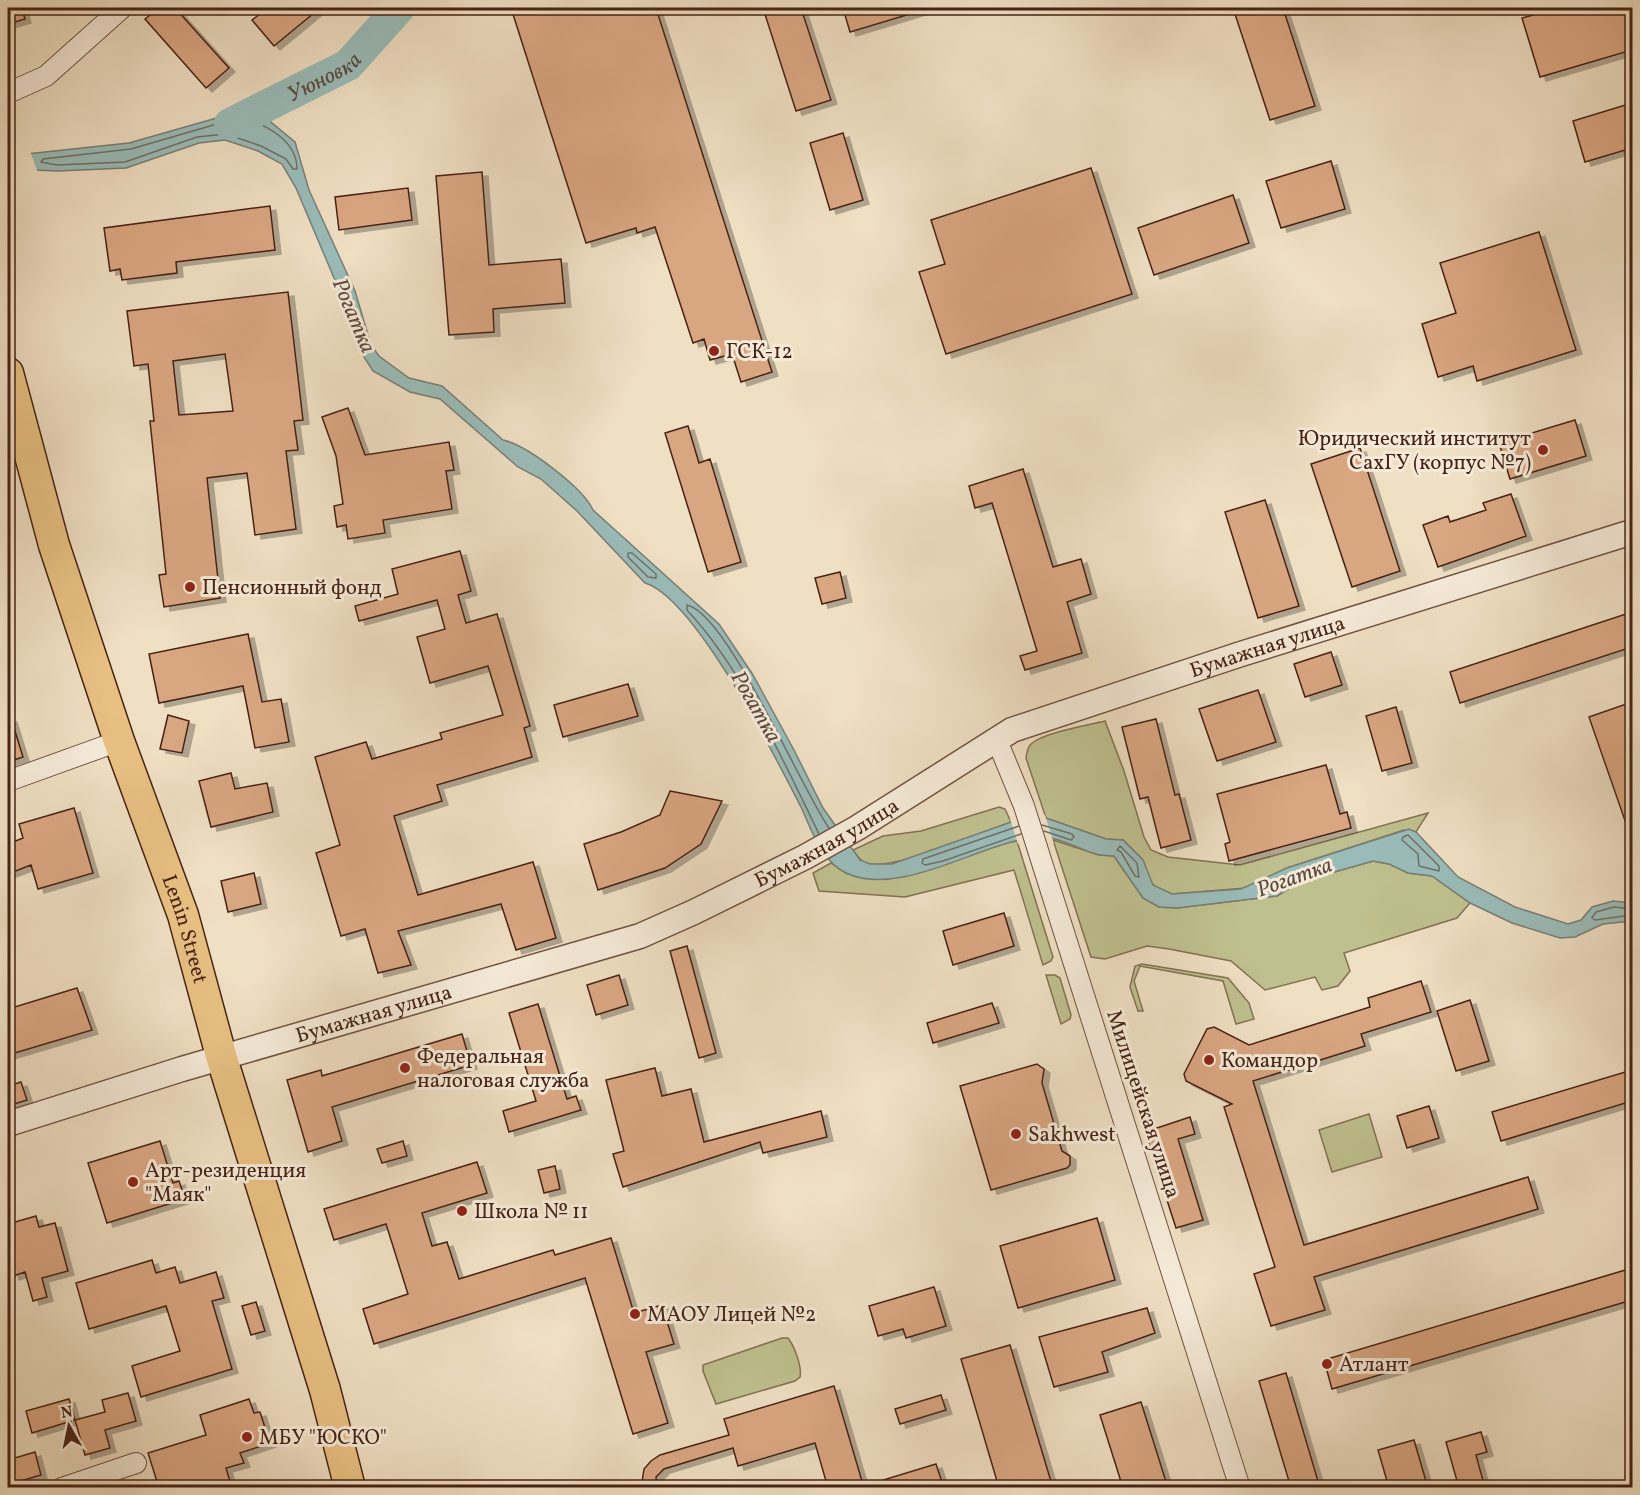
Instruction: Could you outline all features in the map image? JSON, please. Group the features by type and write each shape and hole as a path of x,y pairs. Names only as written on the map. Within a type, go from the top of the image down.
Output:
{"main road":[{"name":"Lenin Street","path":"8,373 54,545 119,741 183,915 222,1059 325,1390 350,1488"}],"street":[{"path":"8,93 46,76 122,8"},
{"name":"Бумажная улица","path":"8,1124 640,936 805,857 856,828 996,738 1046,718 1208,665 1632,532"},
{"name":"Милицейская улица","path":"996,738 1024,806 1240,1488"},
{"path":"8,781 119,741"},
{"path":"62,1488 136,1463"}],"green space":[{"path":"1105,721 1124,771 1144,837 1151,850 1168,857 1240,865 1428,813 1416,832 1404,830 1287,868 1246,888 1172,894 1158,889 1149,881 1143,860 1123,840 1106,839 1046,818 1026,758 1029,747 1045,736"},
{"path":"999,807 1005,809 1011,822 900,861 871,864 863,861 853,850 883,836 921,831"},
{"path":"1053,840 1099,855 1114,856 1143,898 1159,907 1177,908 1277,896 1299,882 1373,861 1389,864 1408,873 1432,876 1470,903 1457,918 1344,953 1350,971 1338,986 1322,990 1315,977 1265,990 1231,961 1169,949 1147,946 1105,959 1091,957"},
{"path":"1017,841 1053,957 1051,961 1043,965 1014,870 905,897 819,891 813,873 831,863 847,874"},
{"path":"1142,964 1228,978 1249,1003 1254,1019 1236,1024 1223,981 1140,966 1134,981 1143,1011 1138,1011 1130,987 1135,966"},
{"path":"1046,975 1055,975 1060,978 1071,1015 1070,1019 1061,1024"},
{"path":"1369,1114 1382,1157 1332,1172 1319,1130"},
{"path":"782,1338 788,1338 793,1346 799,1363 800,1377 795,1381 716,1404 703,1371 703,1365"}],"water":[{"name":"Рогатка","path":"241,111 267,119 295,142 309,190 355,291 371,345 379,356 409,378 442,386 503,440 526,450 553,469 578,490 593,510 719,624 753,675 823,808 860,860 870,864 892,864 1017,820 1046,818 1106,839 1123,840 1143,860 1153,885 1172,894 1241,889 1287,868 1409,829 1416,832 1458,877 1515,907 1568,924 1581,920 1592,907 1613,901 1632,903 1632,921 1603,924 1575,937 1560,938 1512,923 1470,903 1432,876 1408,873 1389,864 1373,861 1299,882 1277,896 1177,908 1159,907 1143,898 1114,856 1096,854 1046,837 1017,840 943,866 892,879 868,879 837,868 818,844 773,753 732,682 687,617 665,595 645,583 577,511 541,479 518,467 440,399 410,392 373,371 364,357 359,337 296,188 282,164 258,151 225,140 199,143 126,168 58,171 8,169 8,156 129,143"}],"pier":[{"path":"30,151 38,173 13,172 8,153"},
{"path":"1045,815 1054,844 1042,840 1018,844 1010,819"}],"building":[{"path":"8,8 22,8 25,19 8,24"},
{"path":"159,8 175,8 229,68 206,88 145,19"},
{"path":"268,8 320,8 274,46 252,20"},
{"path":"511,8 656,8 772,372 741,382 732,354 710,360 704,339 693,343 655,227 637,233 636,228 586,243"},
{"path":"763,8 801,8 831,100 796,111"},
{"path":"843,8 920,8 920,11 850,32"},
{"path":"1233,8 1283,8 1315,106 1270,120"},
{"path":"1559,8 1632,8 1632,50 1540,77 1522,18"},
{"path":"1632,103 1632,148 1585,162 1573,121"},
{"path":"843,133 863,200 830,210 810,143"},
{"path":"1331,161 1345,209 1281,228 1266,181"},
{"path":"1091,168 1132,294 946,354 919,272 945,264 931,220"},
{"path":"482,172 489,265 561,259 565,303 493,309 494,332 449,335 436,176"},
{"path":"408,188 412,220 339,230 335,197"},
{"path":"1233,195 1249,243 1154,275 1138,228"},
{"path":"270,206 275,250 176,262 177,273 122,280 120,269 110,271 104,228"},
{"path":"1539,232 1576,350 1477,381 1473,366 1438,377 1422,324 1456,313 1440,263"},
{"path":"288,292 303,420 294,421 298,450 286,451 296,529 255,535 247,473 207,478 220,598 164,607 159,575 166,574 150,421 154,421 148,364 134,366 127,311","holes":["225,354 233,411 179,415 173,361"]},
{"path":"348,408 365,455 449,442 454,470 446,471 452,509 383,520 385,533 348,539 346,525 337,527 334,506 343,504 336,456 322,417"},
{"name":"Юридический институт СахГУ (корпус №7)","path":"1575,420 1586,456 1510,479 1499,443"},
{"path":"688,426 699,463 710,459 741,562 708,572 665,433"},
{"path":"1360,448 1400,571 1352,587 1311,464"},
{"path":"1023,469 1053,567 1081,559 1091,594 1067,602 1082,653 1025,670 1020,656 1037,651 992,503 975,508 969,486"},
{"path":"1511,494 1526,536 1438,567 1423,525 1448,516 1450,522 1486,510 1483,503"},
{"path":"1265,500 1299,606 1258,618 1225,512"},
{"path":"460,551 471,591 458,595 466,623 497,614 530,726 524,728 532,757 437,785 442,801 394,816 418,895 533,862 556,938 516,950 501,904 398,931 411,965 378,973 365,929 341,936 316,853 340,845 315,757 366,742 372,759 442,739 440,733 503,715 488,666 430,683 417,637 445,629 437,600 359,621 355,606 398,594 392,569"},
{"path":"840,572 846,598 822,604 815,578"},
{"path":"1632,612 1632,647 1460,703 1450,672"},
{"path":"248,634 262,702 281,699 289,742 255,748 243,686 159,703 149,654"},
{"path":"1331,652 1342,685 1305,697 1294,664"},
{"path":"628,684 638,716 563,737 554,705"},
{"path":"1258,690 1276,742 1217,761 1199,709"},
{"path":"1632,702 1632,835 1630,835 1589,717"},
{"path":"1396,707 1412,763 1382,771 1366,716"},
{"path":"168,715 189,721 182,753 160,749"},
{"path":"8,718 11,718 23,757 8,762"},
{"path":"1156,719 1175,795 1179,794 1191,840 1161,848 1148,797 1140,799 1122,727"},
{"path":"1326,765 1340,814 1347,812 1351,828 1229,861 1225,844 1230,842 1217,794"},
{"path":"231,773 235,789 267,783 273,812 211,827 199,781"},
{"path":"670,791 722,801 701,844 665,868 598,890 584,844 621,832 660,815"},
{"path":"74,808 93,873 38,889 31,865 8,874 8,844 23,838 19,824"},
{"path":"254,873 261,904 228,912 221,881"},
{"path":"1004,913 1014,946 953,965 943,931"},
{"path":"687,946 716,1053 699,1058 670,951"},
{"path":"619,975 628,1005 596,1015 587,985"},
{"path":"1421,981 1431,1012 1361,1034 1365,1046 1253,1081 1304,1245 1528,1177 1538,1209 1314,1277 1325,1310 1271,1326 1254,1274 1275,1267 1224,1107 1232,1104 1186,1081 1184,1074 1207,1029 1214,1027 1249,1045 1370,1007 1368,998"},
{"path":"77,988 92,1030 8,1055 8,1009"},
{"path":"1470,1000 1489,1061 1456,1071 1437,1011"},
{"path":"992,1003 999,1023 933,1043 927,1023"},
{"path":"538,1004 567,1099 576,1096 581,1110 509,1132 503,1111 536,1101 509,1013"},
{"name":"Федеральная налоговая служба","path":"462,1034 471,1065 332,1107 342,1141 308,1152 287,1080 321,1070 322,1076"},
{"name":"Sakhwest","path":"1037,1064 1044,1069 1042,1083 1062,1151 1070,1156 1070,1165 1067,1168 991,1190 960,1086"},
{"path":"655,1068 662,1096 691,1089 704,1142 821,1111 827,1137 763,1153 760,1142 623,1187 613,1154 624,1151 606,1080"},
{"path":"1632,1070 1632,1101 1501,1141 1492,1112"},
{"path":"21,1082 27,1100 8,1106 8,1086"},
{"path":"1429,1106 1439,1138 1407,1148 1397,1116"},
{"path":"1190,1117 1195,1134 1178,1139 1203,1220 1176,1228 1145,1132"},
{"name":"Арт-резиденция \"Маяк\"","path":"160,1141 173,1183 179,1181 185,1199 107,1223 88,1163"},
{"path":"403,1141 407,1156 382,1163 377,1149"},
{"path":"477,1162 487,1193 422,1213 432,1246 447,1242 459,1279 553,1250 555,1255 611,1238 634,1313 662,1305 674,1344 646,1352 668,1423 633,1434 585,1278 374,1344 363,1309 408,1294 386,1224 334,1240 324,1209"},
{"path":"555,1166 560,1189 544,1193 538,1170"},
{"path":"36,1216 39,1227 55,1223 68,1271 42,1278 47,1297 33,1301 25,1272 13,1276 8,1257 8,1224"},
{"path":"1097,1218 1115,1280 1018,1308 1000,1246"},
{"path":"152,1260 156,1273 175,1267 180,1283 216,1272 224,1298 212,1301 232,1369 141,1397 132,1366 180,1351 166,1306 89,1329 76,1283"},
{"path":"1632,1268 1632,1300 1332,1389 1324,1360"},
{"path":"934,1287 946,1326 906,1338 903,1329 878,1336 869,1306"},
{"path":"256,1302 265,1331 251,1335 242,1306"},
{"path":"1147,1308 1155,1333 1102,1352 1108,1372 1054,1387 1039,1337"},
{"path":"1010,1345 1053,1488 999,1488 961,1359"},
{"path":"1286,1373 1320,1488 1291,1488 1259,1381"},
{"path":"834,1386 864,1488 828,1488 815,1443 738,1466 733,1448 664,1469 656,1477 657,1488 641,1488 644,1469 660,1455 729,1435 724,1419"},
{"path":"128,1393 136,1421 105,1430 110,1448 85,1455 75,1420 105,1412 102,1400"},
{"path":"941,1395 946,1410 900,1424 895,1409"},
{"path":"69,1399 75,1420 32,1433 26,1411"},
{"name":"МБУ \"ЮСКО\"","path":"249,1399 254,1413 260,1412 270,1443 240,1453 244,1463 226,1468 232,1488 159,1488 148,1453 206,1435 200,1415"},
{"path":"1141,1402 1168,1488 1123,1488 1100,1415"},
{"path":"1481,1432 1487,1452 1476,1455 1485,1488 1459,1488 1446,1442"},
{"path":"1414,1440 1428,1488 1389,1488 1378,1450"},
{"path":"35,1452 41,1475 10,1484 8,1460"},
{"path":"936,1464 944,1488 870,1488 870,1484"}],"waterway":[{"name":"Уюновка","path":"230,124 348,65 399,8"}],"place":[{"name":"ГСК-12","path":"714,351"},
{"name":"Юридический институт СахГУ (корпус №7)","path":"1543,450"},
{"name":"Пенсионный фонд","path":"190,587"},
{"name":"Командор","path":"1209,1060"},
{"name":"Федеральная налоговая служба","path":"405,1068"},
{"name":"Sakhwest","path":"1016,1134"},
{"name":"Арт-резиденция \"Маяк\"","path":"133,1182"},
{"name":"Школа № 11","path":"462,1211"},
{"name":"МАОУ Лицей №2","path":"635,1314"},
{"name":"Атлант","path":"1327,1364"},
{"name":"МБУ \"ЮСКО\"","path":"247,1437"}]}
